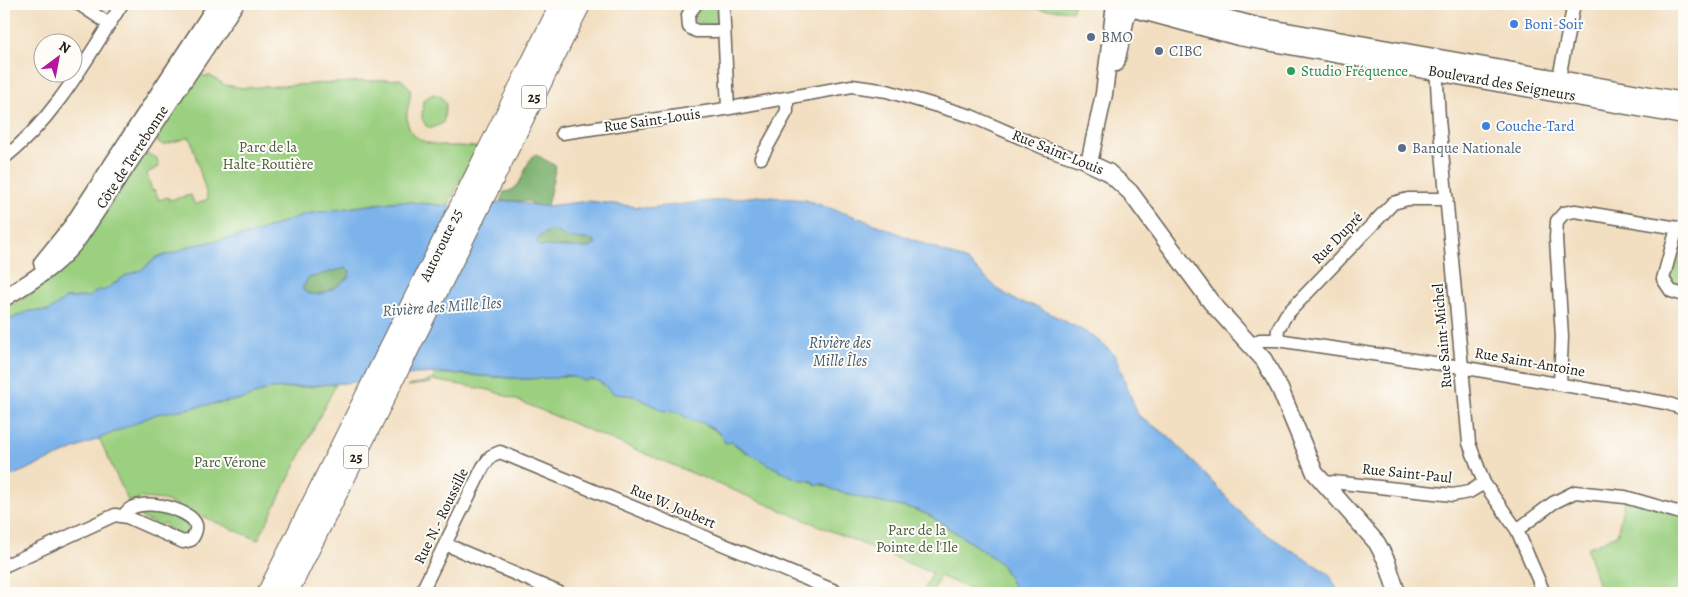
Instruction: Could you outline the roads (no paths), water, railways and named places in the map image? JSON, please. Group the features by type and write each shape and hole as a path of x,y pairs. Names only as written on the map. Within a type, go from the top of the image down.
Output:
{"highway":[{"name":"Autoroute 25","path":"267,593 560,4"},
{"name":"Autoroute 25","path":"288,593 580,4"},
{"path":"260,593 282,563"}],"main road":[{"name":"Côte de Terrebonne","path":"8,296 39,278 72,246 217,4"},
{"name":"Côte de Terrebonne","path":"138,137 235,4"},
{"name":"Boulevard des Seigneurs","path":"1171,4 1257,26 1436,65"},
{"name":"Boulevard des Seigneurs","path":"1122,5 1239,37 1436,65 1557,85 1684,101"},
{"path":"1089,163 1104,94 1118,56 1122,5"},
{"name":"Boulevard des Seigneurs","path":"1557,85 1684,116"},
{"name":"Rue Saint-Louis","path":"1089,163 1108,172 1130,192 1211,302 1272,372 1308,460 1324,486 1377,543 1387,562 1396,593"}],"street":[{"path":"79,4 109,24"},
{"path":"4,158 25,141 54,107 122,4"},
{"path":"696,4 688,15 690,27 696,31 723,31"},
{"path":"723,4 728,108"},
{"path":"1557,85 1574,4"},
{"name":"Rue Saint-Michel","path":"1436,65 1460,367 1469,443 1484,482 1517,530 1544,593"},
{"name":"Rue Saint-Louis","path":"562,132 787,99 844,87 882,90 971,116 1044,148 1089,163"},
{"path":"760,158 787,111 787,99"},
{"name":"Rue Dupré","path":"1277,340 1278,329 1286,315 1393,203 1408,199 1447,199"},
{"path":"1560,384 1562,337 1556,238 1558,221 1564,213 1575,212 1681,228 1663,279 1671,292 1684,295"},
{"name":"Rue Saint-Antoine","path":"1251,346 1259,341 1277,340 1460,367 1560,384 1684,409"},
{"name":"Rue W. Joubert","path":"493,454 503,453 840,593"},
{"name":"Rue N.- Roussille","path":"420,593 483,467 493,454"},
{"name":"Rue Saint-Paul","path":"1324,486 1333,482 1462,495 1484,482"},
{"path":"1517,530 1553,503 1575,492 1625,497 1684,514"},
{"path":"4,566 112,517 124,516 183,542 191,540 196,530 195,523 190,518 159,505 138,505 130,508 124,516"},
{"path":"445,544 543,590 560,593"}],"water":[{"name":"Rivière des Mille Îles","path":"758,196 806,200 862,219 967,261 998,289 1018,302 1036,306 1093,336 1115,355 1138,415 1171,438 1245,517 1263,532 1329,574 1339,593 1017,593 1003,567 994,558 929,515 913,509 872,501 831,489 823,484 816,485 810,481 798,479 764,462 733,442 725,443 718,432 706,424 694,422 677,412 664,411 634,396 614,394 599,381 589,379 586,381 566,375 556,378 525,379 444,373 414,374 395,379 270,389 243,399 157,414 4,479 4,322 29,311 49,311 66,298 88,297 100,289 103,291 125,276 143,269 157,257 175,253 190,246 252,234 305,214 399,201 448,206 514,201 547,206 589,201 647,208","holes":["549,231 558,232 565,237 594,240 596,244 589,248 539,246 537,242 540,236","345,268 350,271 349,277 326,292 313,294 307,293 302,289 308,278"]}],"place":[{"name":"Boni-Soir","path":"1514,24"},
{"name":"BMO","path":"1091,37"},
{"name":"CIBC","path":"1159,51"},
{"name":"Studio Fréquence","path":"1291,71"},
{"name":"Couche-Tard","path":"1486,126"},
{"name":"Banque Nationale","path":"1402,148"}],"park label":[{"name":"Parc de la Halte-Routière","path":"268,156"},
{"name":"Parc Vérone","path":"230,462"},
{"name":"Parc de la Pointe de l'Ile","path":"917,538"}]}
